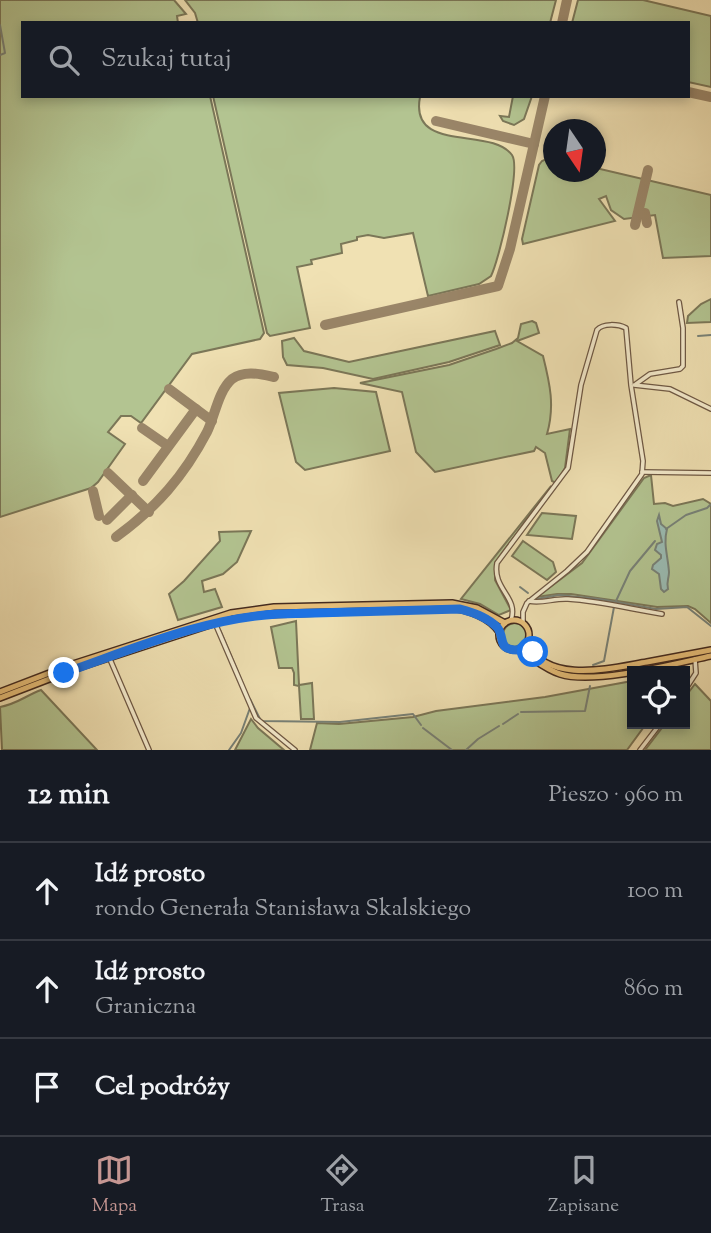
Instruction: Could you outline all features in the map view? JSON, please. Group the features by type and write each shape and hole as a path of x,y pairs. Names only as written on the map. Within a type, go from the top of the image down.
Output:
{"main road":[{"path":"0,698 109,657 215,622 328,609 458,603 508,621 523,622 529,632 527,643 531,650 548,663 582,672 711,650"},
{"path":"0,692 73,664 221,616 274,607 454,608 476,615 495,626 506,648 518,650 551,671 580,678 711,656"},
{"path":"499,632 508,621"},
{"path":"518,650 527,643"}],"street":[{"path":"634,385 650,373 680,369 682,366 683,328 679,302"},
{"path":"508,621 513,608 497,580 497,563 568,468 581,385 597,330 603,326 626,328 643,461 642,472 587,552 529,601 523,611 523,622"},
{"path":"634,385 681,393 711,409"},
{"path":"642,472 711,473"},
{"path":"529,601 538,603 557,598 576,599 662,614"},
{"path":"215,622 257,718 295,750"},
{"path":"109,657 149,750"},
{"path":"690,682 695,675 695,659"},
{"path":"640,750 656,729"}],"green space":[{"path":"0,0 174,0 186,14 177,16 178,21 21,21 21,98 210,98 264,333 260,339 192,354 141,423 131,416 121,416 108,432 125,444 91,488 0,517"},
{"path":"185,0 556,0 551,21 197,21"},
{"path":"578,0 643,0 711,16 711,87 690,82 690,21 573,21"},
{"path":"213,98 420,98 420,115 427,126 439,133 502,147 512,155 514,177 511,195 504,234 491,276 479,284 428,296 413,233 384,238 368,235 357,237 357,240 341,244 342,253 311,260 312,264 297,267 310,328 270,336 267,333"},
{"path":"513,98 531,98 524,119 514,125 503,121 500,116 509,117"},
{"path":"542,161 543,182 606,182 606,170 711,195 711,256 663,258 655,215 624,219 611,210 606,196 599,199 615,221 523,244"},
{"path":"711,299 711,322 687,323 688,316"},
{"path":"532,321 536,323 539,333 517,341 543,356 551,395 547,434 570,429 565,468 556,483 552,481 545,453 536,447 534,451 435,472 416,452 402,392 360,383 449,365 496,349 512,343 518,338 521,324"},
{"path":"495,331 500,345 449,362 373,379 323,368 287,365 283,357 282,341 294,338 304,351 349,362"},
{"path":"334,388 376,392 390,451 305,470 296,462 279,393"},
{"path":"651,475 654,504 665,503 673,506 703,499 711,504 711,623 688,606 657,607 571,594 537,597 582,563 644,478"},
{"path":"551,486 495,563 495,580 511,610 499,615 480,604 461,599"},
{"path":"542,513 576,516 572,539 527,535"},
{"path":"251,531 237,562 223,574 202,581 204,592 215,589 222,607 178,620 169,594 220,541 219,532"},
{"path":"523,541 553,562 556,572 547,580 512,556"},
{"path":"296,621 299,685 312,683 314,719 301,719 299,686 294,685 292,668 279,668 271,627"},
{"path":"515,623 524,626 527,635 524,644 515,647 506,644 503,635 506,626"},
{"path":"627,682 627,729 642,729 627,750 310,750 317,723 339,724 413,717 436,711 545,697"},
{"path":"695,684 711,701 711,750 645,750 661,729 690,729 690,690"},
{"path":"41,690 97,750 2,750 0,707"},
{"path":"251,719 258,728 284,750 235,750"}],"water":[{"path":"659,515 661,524 667,529 669,572 668,589 664,592 659,574 652,569 661,558 655,550 657,544 662,542 657,521"}],"waterway":[{"path":"0,25 5,53 0,55"},
{"path":"698,336 711,335"},
{"path":"666,529 686,515 710,505"},
{"path":"616,601 630,571 655,541"},
{"path":"520,587 528,593"},
{"path":"536,599 559,595 656,609 687,607 711,626"},
{"path":"593,665 604,661 614,607"},
{"path":"220,630 243,684"},
{"path":"521,712 585,711 590,686"},
{"path":"250,699 261,721 340,722 413,714 421,725"},
{"path":"229,750 241,733 250,708"},
{"path":"503,724 518,714"},
{"path":"466,750 499,726"},
{"path":"423,728 452,750"}],"taxiway":[{"path":"562,21 567,0"},
{"path":"690,92 711,97"},
{"path":"325,325 498,286 510,249 545,98"},
{"path":"436,121 534,144"},
{"path":"635,225 648,170"},
{"path":"645,213 647,223"},
{"path":"116,537 144,515 179,477 207,432 227,384 237,376 247,374 274,377"},
{"path":"169,389 212,421"},
{"path":"143,481 196,409"},
{"path":"142,428 168,446"},
{"path":"108,473 149,512"},
{"path":"93,491 99,516"},
{"path":"107,520 132,495"}],"route":[{"path":"64,673 215,622 253,615 460,609 472,612 495,626 506,648 518,650 527,643 533,652"}]}
